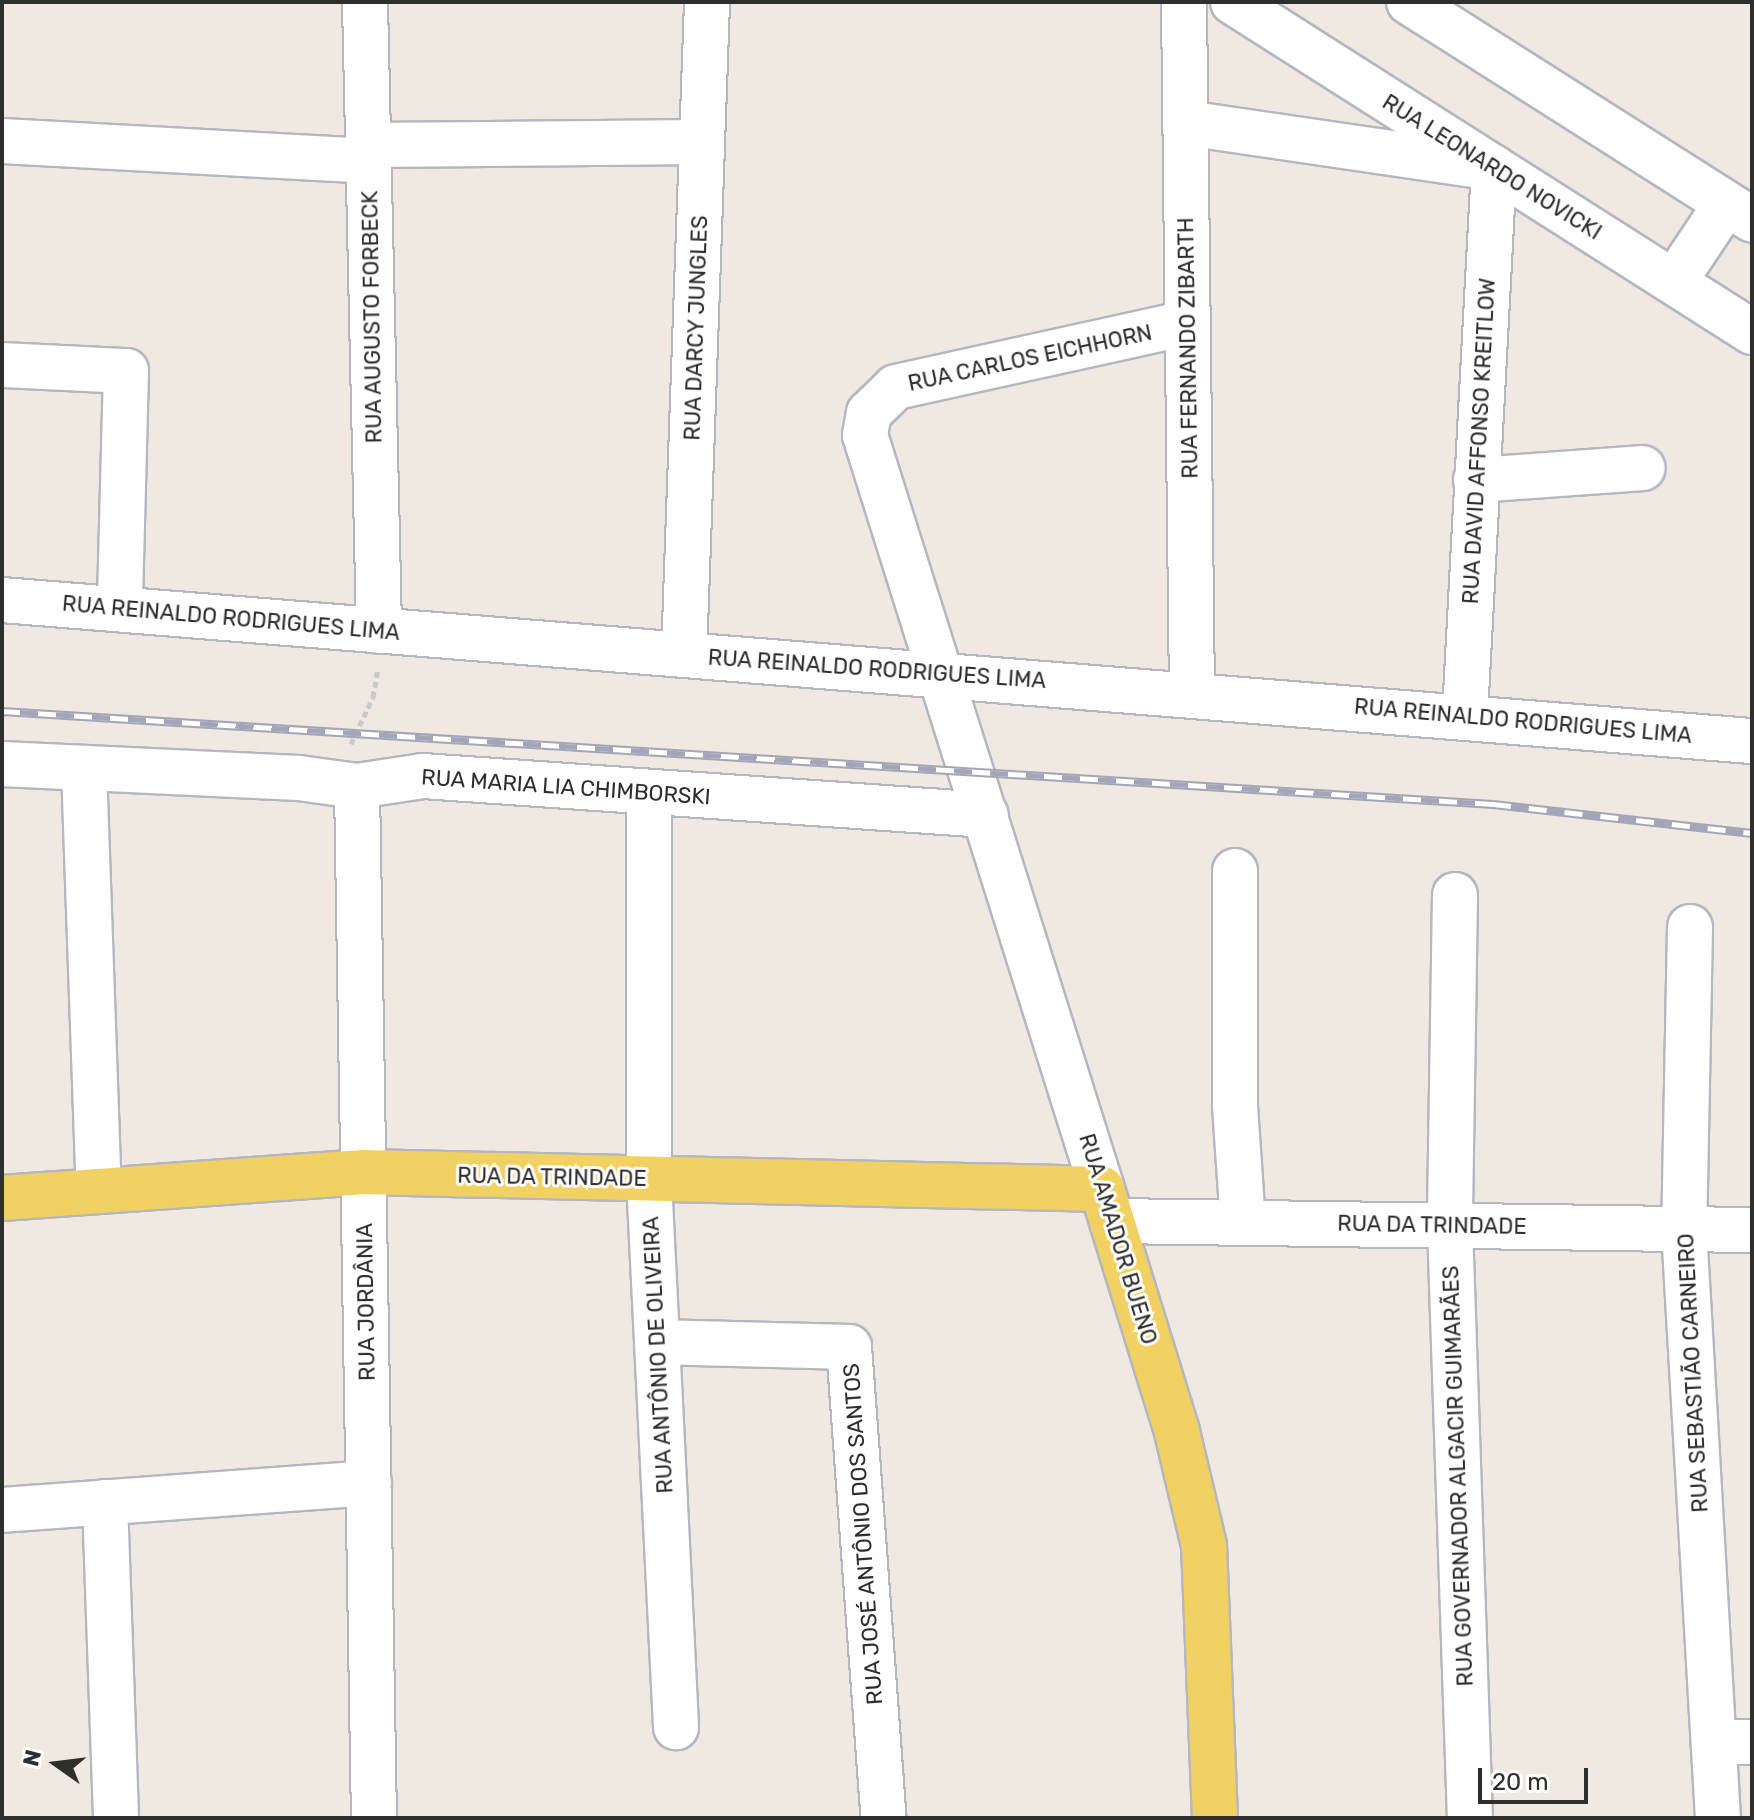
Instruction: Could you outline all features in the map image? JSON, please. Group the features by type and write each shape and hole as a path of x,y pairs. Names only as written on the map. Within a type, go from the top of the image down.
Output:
{"main road":[{"name":"RUA DA TRINDADE","path":"2,1198 364,1172 649,1180 1107,1205"},
{"name":"RUA AMADOR BUENO","path":"1107,1205 1177,1432 1204,1545 1215,1818"}],"street":[{"name":"RUA AUGUSTO FORBECK","path":"365,2 379,631"},
{"name":"RUA DARCY JUNGLES","path":"684,655 707,2"},
{"name":"RUA FERNANDO ZIBARTH","path":"1184,2 1192,694"},
{"name":"RUA LEONARDO NOVICKI","path":"1233,2 1752,332"},
{"path":"1437,6 1739,212 1674,282"},
{"path":"1186,123 1494,168"},
{"path":"2,141 368,153 702,142"},
{"name":"RUA DAVID AFFONSO KREITLOW","path":"1465,714 1494,168"},
{"name":"RUA CARLOS EICHHORN","path":"942,674 871,458 865,435 869,413 896,387 1187,323"},
{"path":"2,365 126,371 120,607"},
{"path":"1476,480 1643,468"},
{"name":"RUA REINALDO RODRIGUES LIMA","path":"2,600 1465,714 1752,741"},
{"name":"RUA AMADOR BUENO","path":"942,674 1107,1205"},
{"name":"RUA MARIA LIA CHIMBORSKI","path":"2,764 357,786 423,776 986,815"},
{"path":"84,768 99,1191"},
{"name":"RUA JORDÂNIA","path":"357,786 374,1818"},
{"name":"RUA ANTÔNIO DE OLIVEIRA","path":"649,792 649,1180 676,1727"},
{"path":"1235,871 1235,1106 1243,1222"},
{"name":"RUA GOVERNADOR ALGACIR GUIMARÃES","path":"1455,895 1450,1226 1470,1818"},
{"name":"RUA SEBASTIÃO CARNEIRO","path":"1690,927 1684,1229 1733,1742 1718,1818"},
{"name":"RUA DA TRINDADE","path":"1107,1205 1243,1222 1752,1230"},
{"name":"RUA JOSÉ ANTÔNIO DOS SANTOS","path":"657,1342 849,1347 884,1818"},
{"path":"2,1510 369,1483"},
{"path":"105,1502 116,1818"}],"path":[{"path":"357,786 347,769 348,752 373,697 379,631"}],"railway":[{"path":"2,711 1493,804 1752,833"}]}
